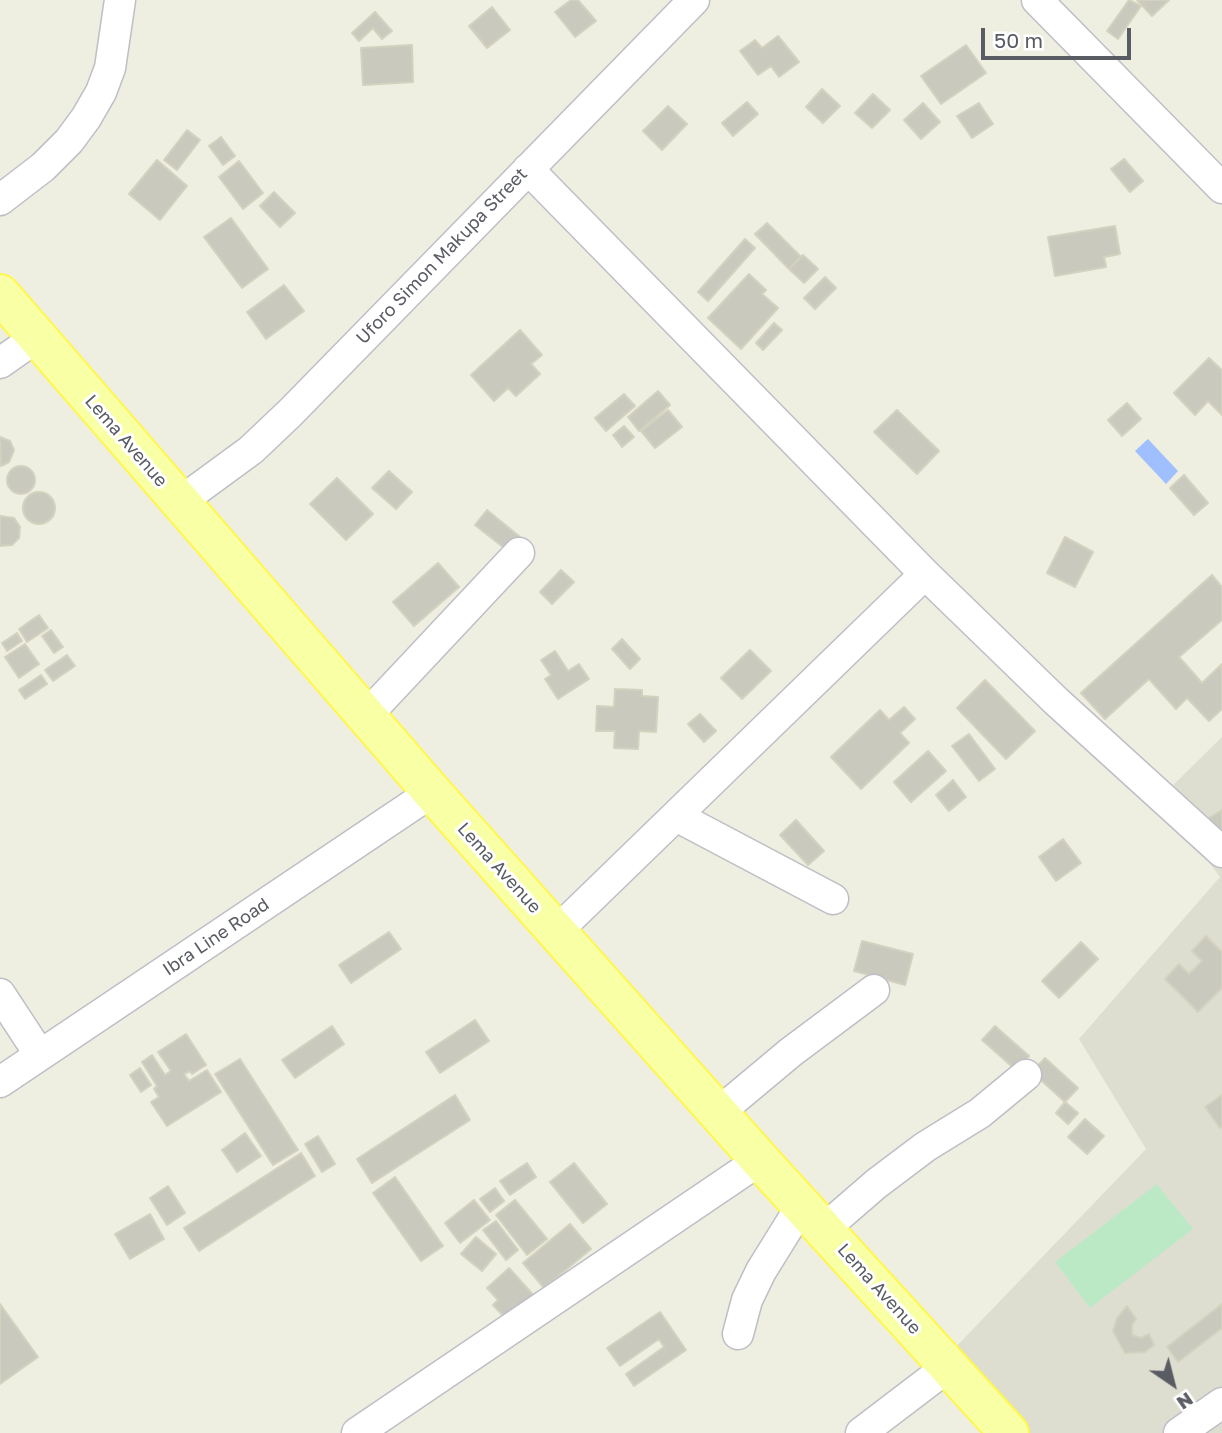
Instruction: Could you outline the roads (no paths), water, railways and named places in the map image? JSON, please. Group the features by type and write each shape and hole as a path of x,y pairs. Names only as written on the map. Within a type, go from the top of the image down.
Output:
{"main road":[{"name":"Lema Avenue","path":"0,293 432,792 760,1160 1009,1433"}],"street":[{"path":"0,200 43,167 69,141 86,118 101,92 110,68 120,0"},
{"name":"Uforo Simon Makupa Street","path":"180,502 251,450 290,413 694,0"},
{"path":"1037,0 1222,188"},
{"path":"528,169 925,574 1056,701 1222,852"},
{"path":"0,363 37,337"},
{"path":"367,715 519,553"},
{"path":"556,932 925,574"},
{"name":"Ibra Line Road","path":"0,1082 432,792"},
{"path":"676,816 833,899"},
{"path":"718,1113 791,1052 874,990"},
{"path":"0,994 40,1055"},
{"path":"738,1334 747,1300 756,1280 813,1217 876,1184 925,1147 980,1113 1026,1075"},
{"path":"357,1433 760,1160"},
{"path":"861,1433 949,1366"},
{"path":"1179,1433 1222,1403"}],"water":[{"path":"1148,439 1178,471 1166,484 1135,451"}]}
